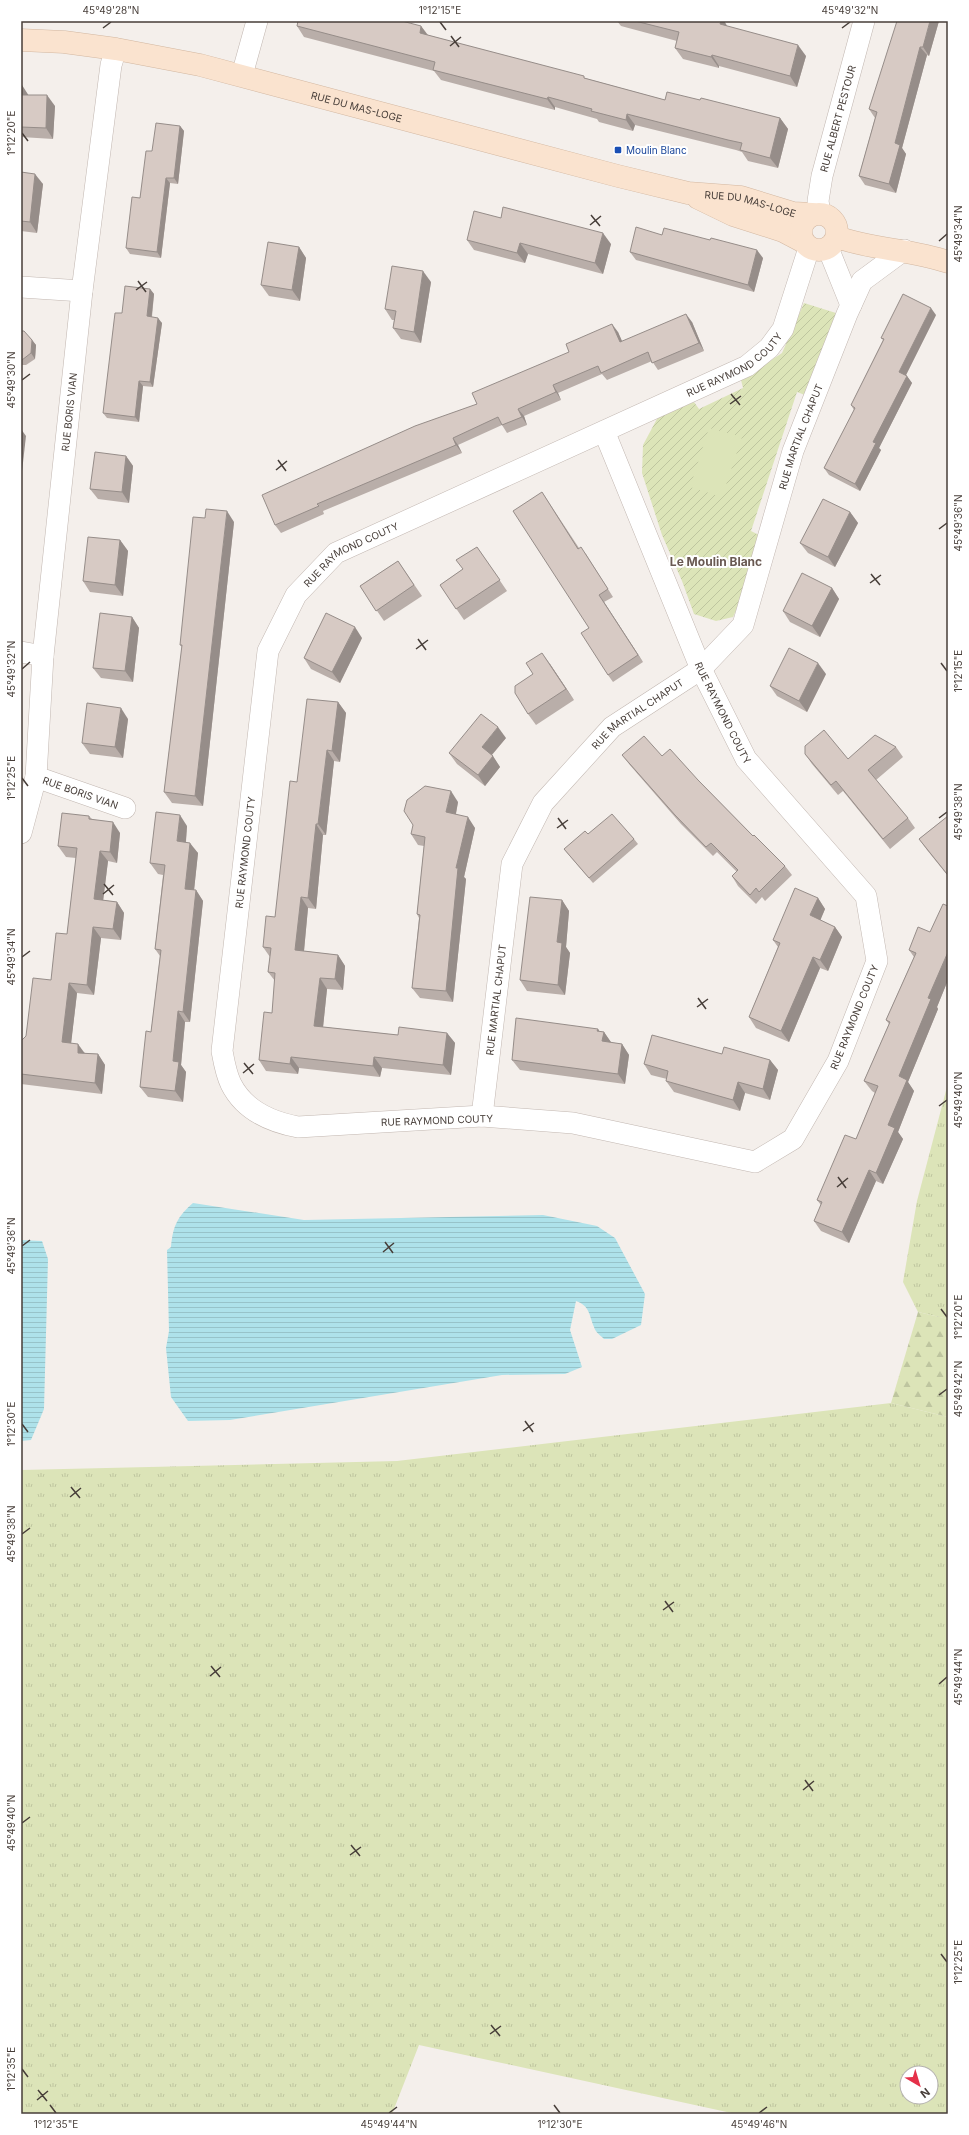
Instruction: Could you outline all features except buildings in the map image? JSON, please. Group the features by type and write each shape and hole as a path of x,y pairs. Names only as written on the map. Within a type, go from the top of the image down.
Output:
{"main road":[{"name":"RUE DU MAS-LOGE","path":"21,40 64,42 116,49 242,75 688,193 741,197 793,213 816,214"},
{"name":"RUE DU MAS-LOGE","path":"688,193 733,215 819,243 850,242 904,250 948,262"},
{"path":"816,214 828,216 834,221 837,229 819,243 800,228 802,223 816,214"}],"street":[{"path":"242,75 257,21"},
{"name":"RUE ALBERT PESTOUR","path":"816,214 822,176 860,22"},
{"name":"RUE BORIS VIAN","path":"21,833 36,777 43,656 82,291 111,65 116,49"},
{"path":"819,243 851,305"},
{"name":"RUE RAYMOND COUTY","path":"604,431 701,669 746,759 866,896 877,961 838,1061 793,1139 755,1162 573,1123 482,1116 298,1127 275,1122 251,1108 238,1095 230,1083 222,1051 268,650 296,595 336,553 604,431 747,366 769,348 784,329 819,243"},
{"name":"RUE MARTIAL CHAPUT","path":"482,1116 512,864 544,803 612,727 701,669 743,625 793,451 851,305 862,281 904,250"},
{"path":"21,287 82,291"},
{"path":"21,652 43,656"},
{"name":"RUE BORIS VIAN","path":"36,777 126,808"}],"green space":[{"path":"804,303 836,313 805,395 797,392 751,531 759,535 741,600 733,617 716,621 694,614 682,581 662,535 642,473 643,445 658,417 694,402 699,409 743,388 741,380 782,353"},
{"path":"709,428 742,437 722,497 690,487"},
{"path":"948,1083 948,1319 918,1312 903,1282 917,1201"},
{"path":"918,1312 948,1319 948,1417 891,1403"},
{"path":"891,1403 948,1417 948,2114 736,2114 419,2045 392,2114 21,2114 21,1470 397,1461"}],"water":[{"path":"193,1203 304,1220 543,1215 597,1226 615,1238 645,1294 641,1325 612,1339 604,1339 596,1331 587,1308 576,1301 570,1330 582,1367 565,1374 502,1375 230,1420 188,1421 171,1397 166,1348 169,1331 167,1250 171,1247 173,1233 177,1222 183,1213"},
{"path":"21,1240 42,1241 48,1259 44,1409 31,1440 21,1441"}],"place":[{"name":"Moulin Blanc","path":"618,150"}],"district":[{"name":"Le Moulin Blanc","path":"716,561"}]}
